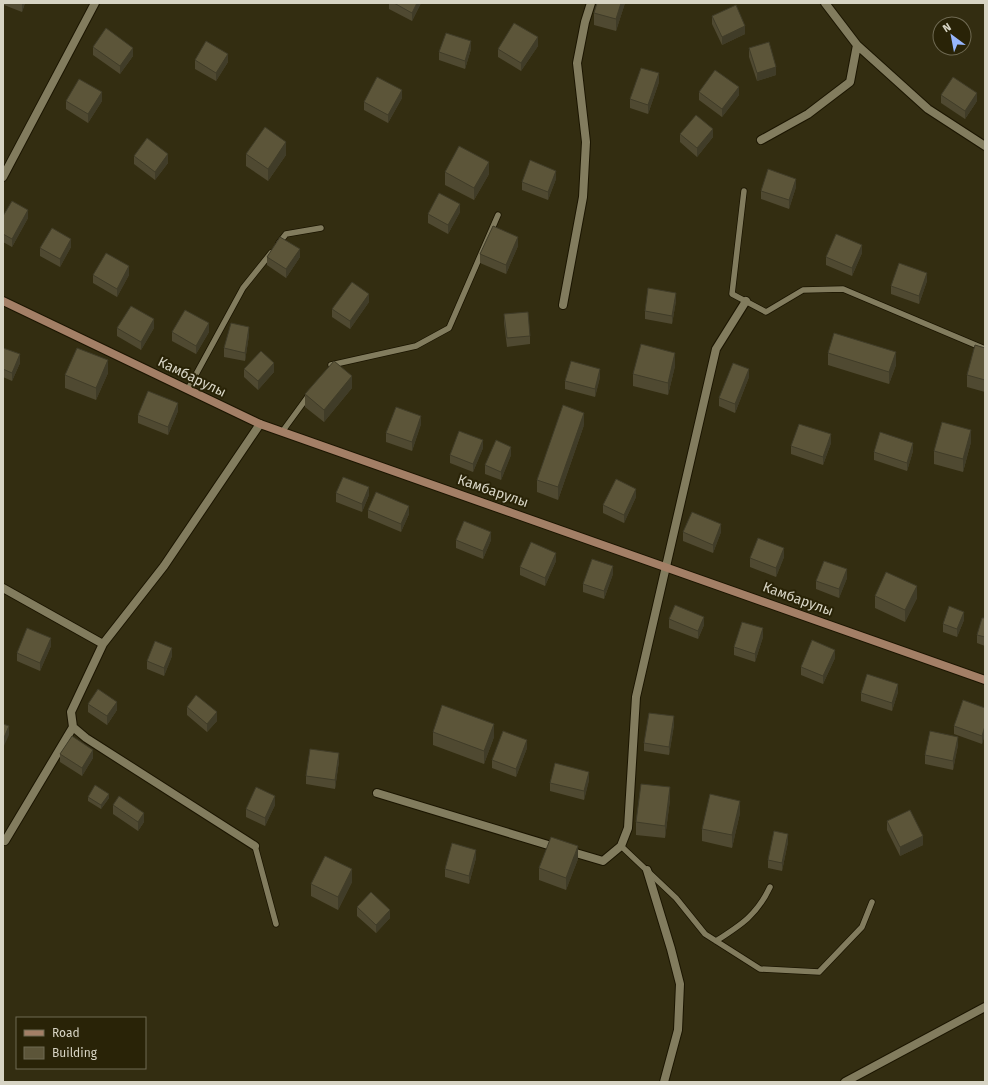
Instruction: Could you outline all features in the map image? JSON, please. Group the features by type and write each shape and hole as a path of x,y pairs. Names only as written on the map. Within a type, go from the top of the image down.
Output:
{"street":[{"path":"3,177 95,3"},
{"path":"563,305 583,197 586,142 577,63 585,22 591,3"},
{"path":"825,3 857,46 928,108 985,146"},
{"path":"761,140 808,114 850,82 857,46"},
{"name":"Камбарулы","path":"3,301 260,424 666,566 985,680"},
{"path":"377,793 603,861 621,846 628,828 636,697 666,566 716,349 746,301"},
{"path":"255,846 86,738 74,727 71,712 103,644 164,566 260,424"},
{"path":"3,588 103,644"},
{"path":"5,841 74,727"},
{"path":"647,870 680,984 678,1030 664,1082"},
{"path":"845,1082 985,1007"}],"lane":[{"path":"744,191 732,294 766,312 803,290 843,289 985,349"},
{"path":"327,370 332,364 416,346 448,328 498,214"},
{"path":"188,390 243,288 286,234 321,228"},
{"path":"282,432 314,389"},
{"path":"255,846 276,924"},
{"path":"621,846 676,898 706,934 760,969 819,972 862,927 872,902"},
{"path":"716,941 747,920 763,904 770,887"}],"building":[{"path":"394,3 417,3 412,13"},
{"path":"597,3 621,3 616,19 594,13"},
{"path":"736,5 745,26 722,37 712,16"},
{"path":"514,23 538,37 521,63 498,49"},
{"path":"106,28 133,48 120,66 93,47"},
{"path":"446,33 471,41 465,61 439,52"},
{"path":"206,41 228,54 216,73 195,60"},
{"path":"769,42 776,67 757,73 749,48"},
{"path":"641,68 659,73 648,105 630,99"},
{"path":"715,70 739,87 722,109 699,92"},
{"path":"377,77 402,90 388,115 364,102"},
{"path":"953,77 977,93 965,111 941,95"},
{"path":"79,79 102,92 88,114 66,101"},
{"path":"696,115 713,129 697,148 680,134"},
{"path":"265,127 286,142 268,169 246,154"},
{"path":"147,138 168,154 155,172 134,156"},
{"path":"459,146 489,162 474,188 445,172"},
{"path":"530,160 556,171 548,192 522,182"},
{"path":"768,169 796,179 789,200 761,191"},
{"path":"439,193 460,204 448,225 428,214"},
{"path":"12,201 28,210 12,239 3,234 3,216"},
{"path":"493,226 518,237 506,265 480,254"},
{"path":"52,228 71,239 60,259 40,248"},
{"path":"836,234 862,245 852,268 826,257"},
{"path":"280,237 300,249 286,269 267,257"},
{"path":"106,253 129,266 117,289 93,275"},
{"path":"899,263 927,273 919,296 891,286"},
{"path":"352,282 369,294 350,321 332,309"},
{"path":"648,288 676,293 672,316 645,311"},
{"path":"131,306 154,319 141,342 117,328"},
{"path":"185,310 209,323 196,346 172,332"},
{"path":"528,312 530,336 507,338 504,314"},
{"path":"231,323 249,327 245,353 224,348"},
{"path":"834,333 896,352 889,372 828,353"},
{"path":"641,344 675,353 668,383 633,374"},
{"path":"975,345 985,348 985,380 967,375"},
{"path":"3,348 20,354 12,373 3,369"},
{"path":"77,348 108,360 96,388 65,375"},
{"path":"261,351 274,363 258,381 244,369"},
{"path":"334,361 352,376 324,410 305,394"},
{"path":"571,361 600,369 595,389 565,381"},
{"path":"733,363 749,369 735,404 719,398"},
{"path":"148,391 178,403 168,427 138,415"},
{"path":"563,405 584,413 558,487 537,480"},
{"path":"396,407 421,416 412,442 386,433"},
{"path":"942,422 971,430 963,459 934,451"},
{"path":"799,424 831,434 823,457 791,446"},
{"path":"459,431 483,440 473,464 450,455"},
{"path":"880,432 913,443 907,463 874,452"},
{"path":"496,440 511,447 501,472 485,465"},
{"path":"343,477 369,487 362,504 336,493"},
{"path":"616,479 636,489 624,515 603,505"},
{"path":"376,492 409,506 401,524 368,510"},
{"path":"692,512 721,524 713,545 683,532"},
{"path":"464,521 491,532 483,551 456,540"},
{"path":"758,538 784,548 776,568 750,558"},
{"path":"531,542 556,553 545,578 520,567"},
{"path":"592,559 613,566 604,591 583,584"},
{"path":"824,561 847,569 839,589 816,581"},
{"path":"886,572 917,586 905,610 875,596"},
{"path":"675,605 704,617 698,631 669,619"},
{"path":"949,606 964,612 957,629 943,624"},
{"path":"982,618 985,618 985,637 977,635"},
{"path":"742,622 763,628 755,654 734,647"},
{"path":"27,628 51,638 40,663 17,653"},
{"path":"812,640 835,650 823,676 801,667"},
{"path":"155,641 172,648 164,668 147,661"},
{"path":"867,674 898,684 892,703 861,693"},
{"path":"98,689 117,702 107,716 88,704"},
{"path":"196,695 217,712 207,724 187,707"},
{"path":"963,700 985,708 985,726 982,736 954,726"},
{"path":"442,705 494,724 484,751 433,732"},
{"path":"649,713 674,716 669,747 644,743"},
{"path":"3,724 9,726 3,740"},
{"path":"503,731 527,740 516,769 492,760"},
{"path":"930,731 958,737 953,761 925,755"},
{"path":"72,736 93,750 82,768 60,754"},
{"path":"310,749 339,753 335,780 306,776"},
{"path":"555,763 589,772 584,791 550,783"},
{"path":"641,784 670,787 665,826 636,822"},
{"path":"95,785 109,794 101,805 88,797"},
{"path":"256,787 275,796 265,818 246,809"},
{"path":"710,794 740,801 732,835 702,829"},
{"path":"119,796 144,813 138,822 113,805"},
{"path":"910,810 923,836 900,847 887,821"},
{"path":"774,831 788,834 782,863 768,860"},
{"path":"551,837 578,846 566,878 539,868"},
{"path":"452,843 476,850 469,876 445,869"},
{"path":"325,856 352,869 338,897 311,884"},
{"path":"371,892 390,910 376,925 357,907"}]}
